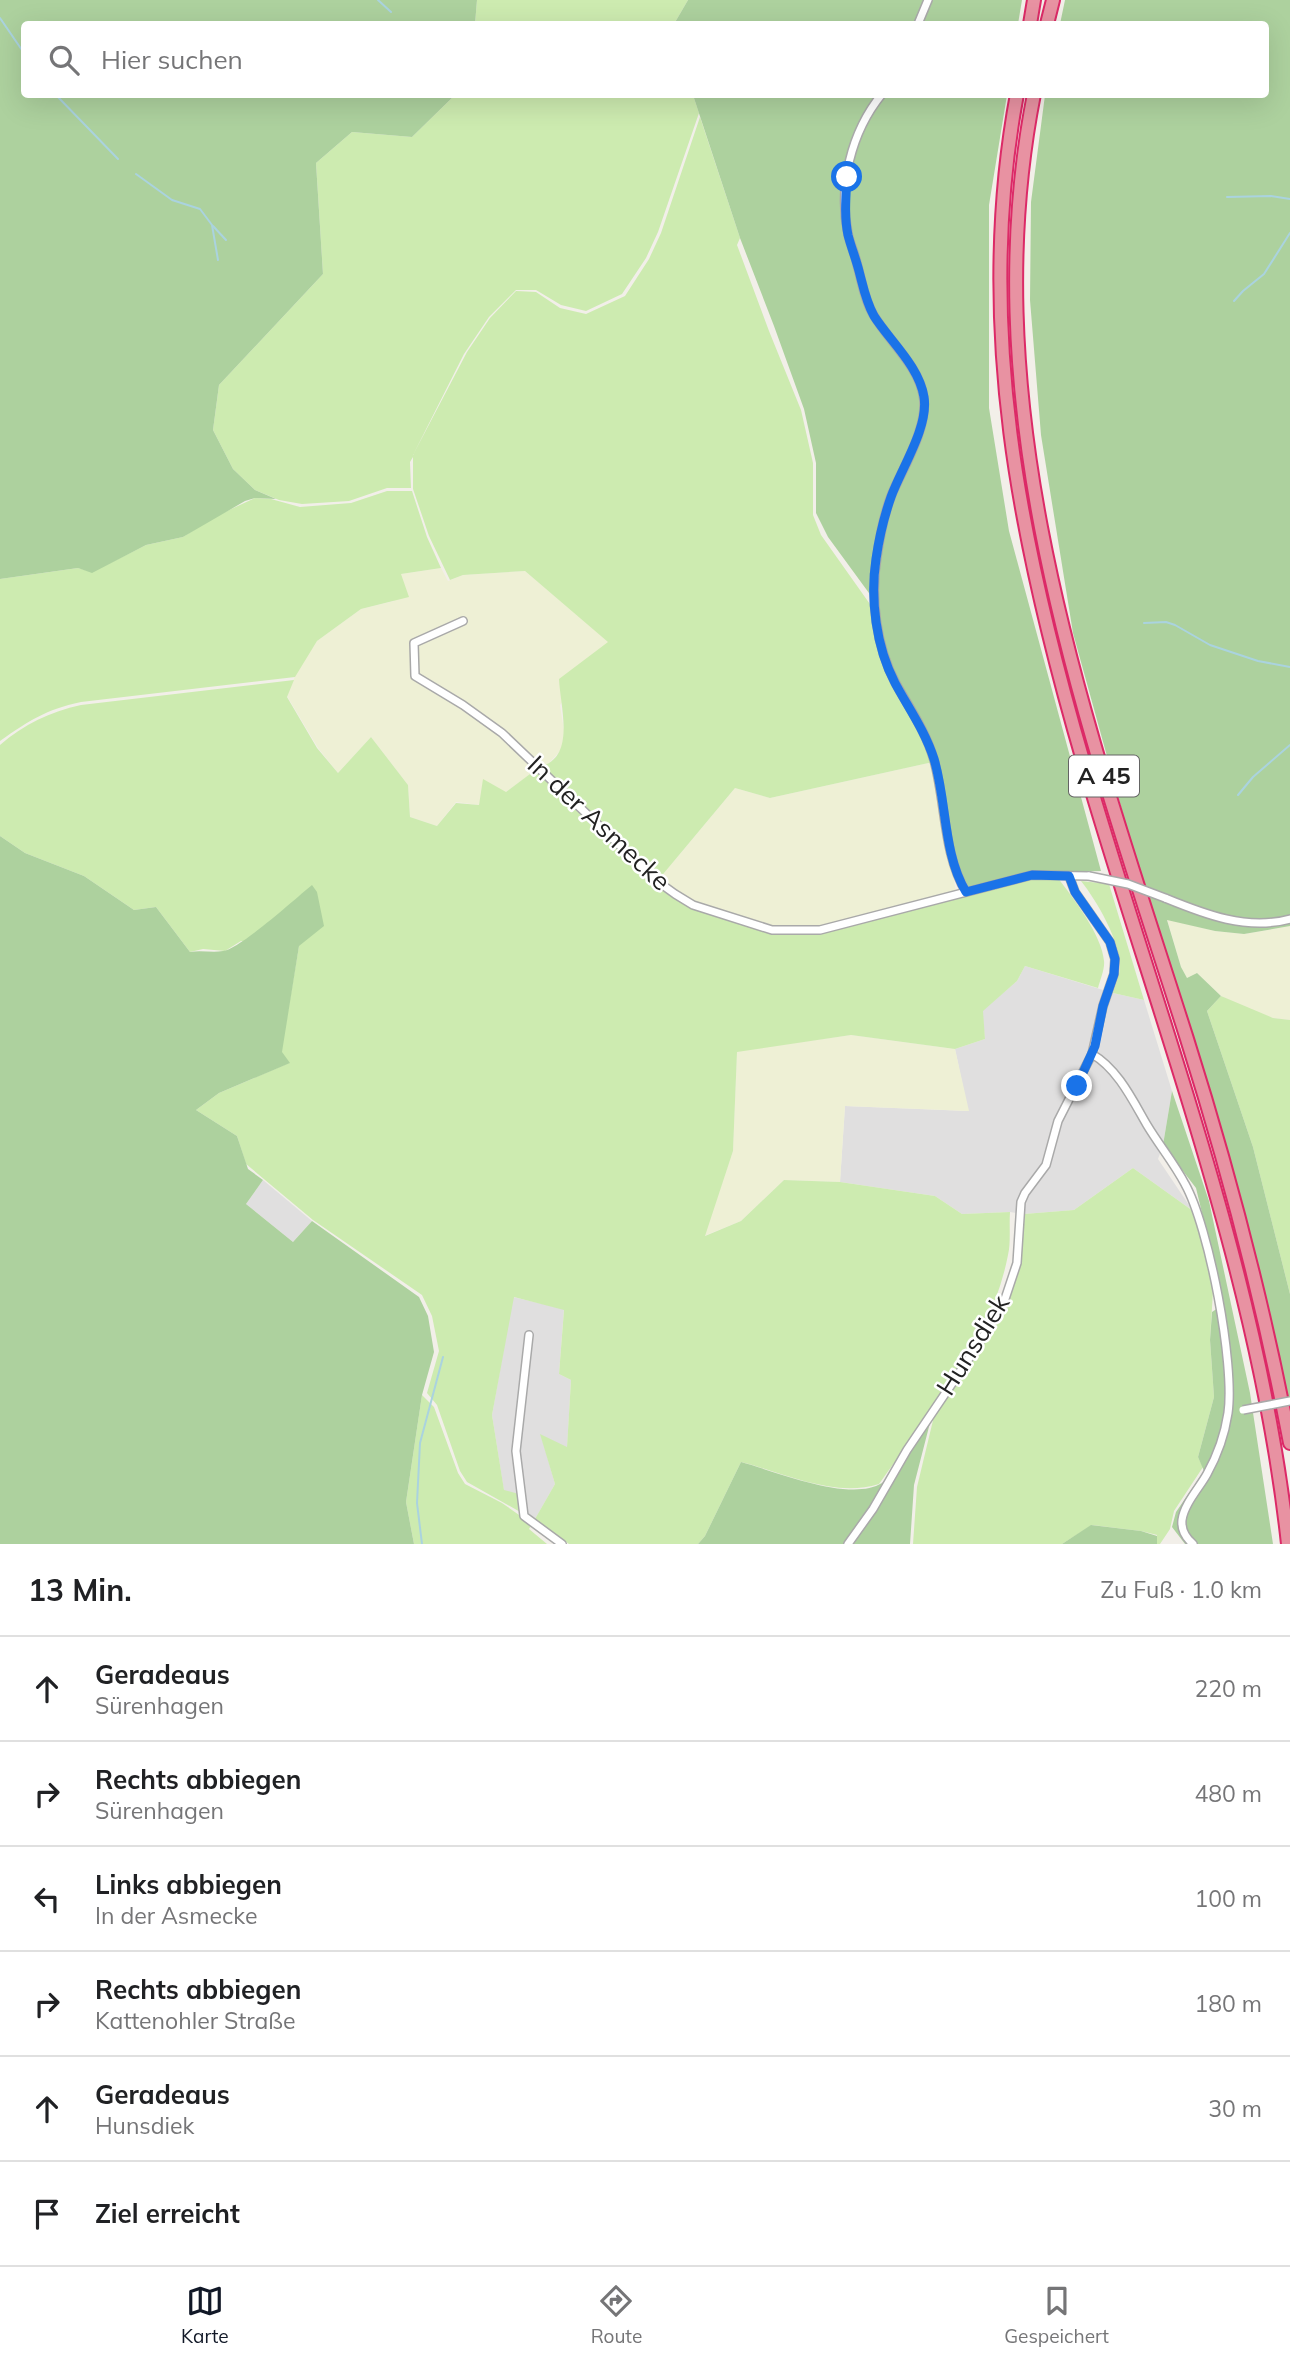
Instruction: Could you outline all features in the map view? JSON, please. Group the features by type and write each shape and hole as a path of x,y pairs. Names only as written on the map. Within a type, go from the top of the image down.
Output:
{"highway":[{"path":"1030,21 1034,0"},
{"path":"1048,21 1053,0"},
{"name":"A 45","path":"1016,98 1003,200 1000,267 1006,402 1017,488 1045,622 1065,700 1195,1122 1239,1281 1265,1394 1285,1518 1285,1544"},
{"name":"A 45","path":"1033,98 1021,176 1017,291 1020,382 1036,506 1074,673 1235,1198 1271,1347 1290,1443"}],"street":[{"path":"919,21 928,0"},
{"path":"880,98 860,131 848,163 845,208 847,225 872,313 912,368 921,386 925,408 881,528 876,560 875,604 885,661 923,730 934,762 954,864 960,884 966,892"},
{"name":"In der Asmecke","path":"463,621 414,643 415,676 502,733 656,881 693,905 772,930 820,930 1032,875 1089,876 1128,884 1225,919 1256,922 1290,919"},
{"name":"Hunsdiek","path":"848,1544 1004,1302 1017,1263 1024,1193 1046,1165 1058,1121 1092,1054 1103,1006 1114,974 1115,959 1110,942 1075,892 1069,876"},
{"path":"1092,1054 1104,1062 1128,1093 1185,1184 1198,1214 1224,1334 1228,1412 1213,1462 1184,1515 1182,1527 1193,1544"},
{"path":"529,1335 516,1451 524,1516 562,1544"},
{"path":"1228,1412 1290,1401"}],"shaded area":[{"path":"1025,966 1144,1000 1172,1091 1158,1159 1193,1211 1133,1168 1074,1210 1024,1214 962,1214 935,1196 840,1182 845,1106 968,1111 955,1049 985,1039 982,1011 1017,981"},
{"path":"263,1180 312,1221 293,1242 246,1204"},
{"path":"513,1297 564,1309 559,1374 571,1380 567,1448 541,1435 555,1484 534,1521 504,1491 492,1415"}],"green space":[{"path":"0,0 477,0 475,21 21,21 21,98 452,98 412,137 352,132 316,163 323,274 219,385 213,430 233,469 255,490 276,499 255,498 245,501 183,537 146,545 92,573 78,568 0,579"},
{"path":"477,0 688,0 676,21 475,21"},
{"path":"688,0 1022,0 1018,21 676,21"},
{"path":"1065,0 1290,0 1290,926 1244,934 1215,931 1167,920 1187,978 1197,973 1221,996 1207,1011 1253,1147 1290,1294 1290,1419 1073,633 1041,435 1030,300 1031,202 1045,98 1269,98 1269,21 1061,21"},
{"path":"452,98 694,98 699,113 658,232 646,258 622,294 586,311 561,305 536,290 516,290 489,317 464,354 413,455 467,352 490,318 516,291 536,292 560,308 586,314 625,296 649,259 661,233 700,117 740,238 737,245 801,410 813,463 813,515 821,535 872,607 933,762 770,798 735,788 659,879 542,766 553,760 563,741 559,679 608,642 525,571 463,575 450,580 429,536 413,489 413,457 410,462 411,488 387,488 349,501 302,504 279,500 255,490 233,469 213,430 219,385 323,274 316,163 352,132 412,137"},
{"path":"694,98 1007,98 989,205 989,408 1009,531 1101,871 1031,873 969,888 956,863 936,761 887,660 877,604 828,537 816,513 816,463 804,409 740,238"},
{"path":"387,491 412,491 427,537 441,568 401,574 409,597 361,609 317,641 295,677 81,702 38,717 0,741 0,579 78,568 92,572 146,545 183,537 214,517 255,498 271,499 300,507 351,503"},
{"path":"441,568 448,581 463,575 525,571 609,642 560,705 564,731 562,749 547,765 506,792 481,795 479,805 456,802 437,826 410,817 408,785 371,737 338,773 318,748 287,696 298,669 317,641 361,609 394,601 401,574"},
{"path":"294,680 287,697 317,748 338,773 371,737 408,785 410,817 437,826 456,803 479,805 483,779 506,792 538,768 618,849 657,884 732,920 771,933 792,935 821,932 1032,878 1058,878 1086,917 1102,951 1104,967 1098,988 1025,966 1017,981 983,1011 985,1039 955,1049 851,1035 737,1052 733,1151 705,1236 741,1221 784,1180 840,1182 935,1196 962,1214 1010,1212 1008,1255 988,1318 956,1376 879,1484 862,1488 827,1486 741,1462 705,1536 698,1544 569,1544 535,1519 555,1484 540,1434 567,1447 571,1380 559,1374 564,1310 514,1297 492,1415 504,1490 519,1494 522,1513 467,1482 460,1471 437,1405 427,1393 439,1351 432,1316 422,1295 313,1220 246,1164 237,1136 196,1110 219,1093 289,1063 281,1052 299,946 241,941 225,951 203,949 190,952 156,907 134,910 84,876 25,853 0,836 0,745 28,725 48,715 81,705"},
{"path":"933,762 956,892 819,928 794,931 728,919 676,892 659,879 735,788 770,798"},
{"path":"0,836 25,853 84,876 134,910 156,907 190,952 219,952 231,948 254,933 312,885 317,892 324,926 299,946 282,1052 290,1063 219,1093 196,1110 237,1136 248,1169 263,1180 246,1204 293,1242 312,1221 419,1297 428,1316 434,1352 422,1395 406,1502 414,1544 0,1544"},
{"path":"1081,881 1109,884 1144,1000 1113,993 1120,969 1116,945 1094,899"},
{"path":"1167,919 1215,931 1244,934 1290,926 1290,1020 1273,1018 1221,996 1197,973 1187,979"},
{"path":"1221,996 1273,1018 1290,1020 1290,1294 1253,1147 1207,1011"},
{"path":"851,1035 955,1049 969,1111 845,1106 840,1182 784,1180 741,1221 704,1236 733,1151 737,1051"},
{"path":"1172,1091 1209,1201 1250,1393 1273,1544 1185,1544 1172,1527 1176,1512 1204,1471 1198,1457 1214,1397 1210,1340 1212,1312 1224,1304 1196,1188 1163,1145"},
{"path":"1133,1168 1193,1211 1213,1291 1210,1340 1214,1397 1198,1457 1203,1467 1174,1511 1170,1529 1160,1544 1157,1544 1157,1535 1092,1525 1062,1544 913,1544 917,1487 935,1412 1007,1305 1018,1270 1024,1214 1074,1210"},
{"path":"422,1395 434,1407 458,1473 465,1484 502,1503 532,1524 529,1529 547,1544 414,1544 406,1502"},
{"path":"931,1419 914,1485 910,1544 698,1544 705,1536 741,1462 832,1488 868,1488 886,1479"},
{"path":"1091,1525 1141,1531 1157,1536 1157,1544 1062,1544"}],"waterway":[{"path":"378,0 391,12"},
{"path":"0,18 21,49"},
{"path":"59,98 118,159"},
{"path":"136,174 172,200 200,209 212,225 218,260"},
{"path":"1227,197 1271,196 1290,199"},
{"path":"213,226 226,240"},
{"path":"1234,301 1264,274 1290,233"},
{"path":"1144,623 1166,622 1210,645 1258,661 1290,667"},
{"path":"1238,795 1253,777 1290,745"},
{"path":"422,1544 417,1503 420,1443 443,1357"}],"route":[{"path":"847,177 845,208 848,235 865,296 872,313 912,368 921,386 925,408 881,528 874,589 880,642 885,661 929,745 954,864 960,884 966,892 1032,875 1069,876 1075,892 1110,942 1115,959 1112,984 1103,1006 1095,1046 1077,1086"}]}
